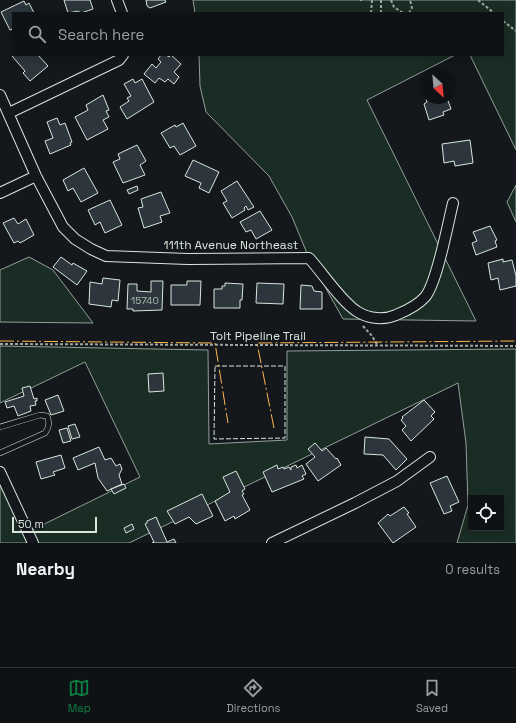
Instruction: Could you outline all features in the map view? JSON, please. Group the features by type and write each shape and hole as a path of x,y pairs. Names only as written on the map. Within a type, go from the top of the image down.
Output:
{"street":[{"path":"118,0 122,12"},
{"path":"9,114 119,60 123,56"},
{"name":"111th Avenue Northeast","path":"0,95 36,176 63,227 74,239 106,256 188,259 309,258 335,290 357,312 372,318 390,318 408,310 425,296 435,274 453,203"},
{"path":"0,193 36,176"},
{"path":"272,543 397,481 430,456"},
{"path":"0,472 33,543"}],"lane":[{"path":"0,427 40,415 47,416 49,421 49,428 45,432 0,453"}],"path":[{"path":"371,12 372,0"},
{"path":"381,0 381,12"},
{"path":"392,0 394,6 402,12"},
{"path":"410,0 412,8 410,12"},
{"path":"478,0 493,12"},
{"path":"504,22 516,31"},
{"path":"357,312 361,325 372,336 378,346"},
{"name":"Tolt Pipeline Trail","path":"0,344 516,346"}],"green space":[{"path":"193,0 516,0 516,150 470,56 504,56 504,12 195,12"},
{"path":"199,56 453,56 430,68 420,68 420,73 367,100 476,321 343,319 309,258 292,217 269,176 206,112 200,86"},
{"path":"516,185 516,222 507,202"},
{"path":"29,257 53,270 93,323 0,322 0,270"},
{"path":"0,346 208,350 209,444 287,440 287,351 516,349 516,543 457,543 468,505 466,443 458,383 129,543 0,543 0,472 28,532 140,477 85,362 0,403"}],"building":[{"path":"64,0 90,0 93,9 84,12 68,12"},
{"path":"146,0 165,0 166,2 150,8 147,6"},
{"path":"24,1 26,5 29,3 34,12 12,12 12,29 10,30 1,12"},
{"path":"12,56 39,56 48,66 30,81 23,73 25,71"},
{"path":"160,56 172,56 181,64 174,72 179,77 174,84 168,79 165,82 159,78 155,83 144,74 152,64 156,68 161,62 158,59"},
{"path":"133,79 135,83 142,79 154,102 127,119 120,107 129,101 127,98 131,96 124,84"},
{"path":"103,95 109,110 106,111 109,117 103,120 108,129 87,140 75,117 88,110 86,105"},
{"path":"424,104 449,104 451,109 443,112 444,115 429,120"},
{"path":"57,118 60,125 65,123 72,142 70,143 71,145 50,154 45,141 53,138 47,122"},
{"path":"183,123 196,146 180,155 174,146 170,148 161,133 175,125 176,127"},
{"path":"470,140 473,163 455,166 454,161 444,163 442,144"},
{"path":"137,145 146,161 140,165 145,175 123,183 113,162 120,159 118,154"},
{"path":"193,160 219,172 209,193 199,188 201,183 185,176"},
{"path":"84,168 98,193 81,202 73,188 68,191 63,180"},
{"path":"237,181 254,207 248,210 246,206 244,208 245,210 232,218 223,203 227,201 221,191"},
{"path":"137,186 138,190 129,194 127,190"},
{"path":"161,192 170,213 160,216 162,222 144,228 138,208 143,207 141,199"},
{"path":"110,200 122,225 105,233 100,222 95,225 88,210"},
{"path":"260,211 272,230 256,239 251,230 246,232 240,222"},
{"path":"14,218 18,224 26,219 34,235 20,243 18,241 14,243 3,223"},
{"path":"490,226 497,240 495,241 497,247 476,255 472,243 477,241 473,232"},
{"path":"61,257 72,265 73,263 87,271 77,285 53,267"},
{"path":"503,259 503,262 512,260 516,276 516,286 500,290 498,278 491,280 488,263"},
{"path":"103,278 120,280 118,301 112,300 111,307 89,304 90,282 102,284"},
{"path":"151,281 163,281 162,310 133,311 133,309 127,309 128,284 137,284 137,291 151,292"},
{"path":"187,281 201,281 200,305 171,305 171,285 187,285"},
{"path":"225,283 243,284 240,308 214,308 214,289 222,289 222,286 225,286"},
{"path":"257,283 284,284 283,304 256,303"},
{"path":"301,285 312,286 314,291 322,292 322,309 300,309"},
{"path":"163,373 164,391 149,392 148,374"},
{"path":"30,386 34,399 37,398 37,401 35,401 36,405 30,406 31,411 18,416 14,406 7,408 5,402 24,396 22,388"},
{"path":"58,395 64,411 51,415 45,400"},
{"path":"424,400 435,412 431,416 434,419 411,441 402,430 406,426 401,420 403,418 402,417"},
{"path":"75,424 80,437 72,439 68,426"},
{"path":"67,428 71,441 63,443 59,430"},
{"path":"365,437 389,439 407,459 396,470 383,455 364,454"},
{"path":"315,443 322,451 326,448 336,459 337,458 341,465 318,481 306,464 315,457 308,449"},
{"path":"99,447 105,460 111,458 116,466 120,464 122,469 119,475 122,484 107,491 98,478 95,463 78,470 73,458"},
{"path":"61,455 65,468 53,472 55,475 41,479 36,462"},
{"path":"277,465 278,469 289,467 291,470 291,467 296,465 297,468 302,465 306,474 302,476 304,479 272,492 263,472"},
{"path":"236,471 245,489 242,491 244,494 242,495 250,510 235,519 234,516 225,521 215,501 230,492 223,477"},
{"path":"447,476 459,502 450,506 452,511 444,514 430,483"},
{"path":"124,484 126,488 114,494 111,489"},
{"path":"202,494 213,516 196,524 189,517 175,524 167,511"},
{"path":"404,507 409,513 407,514 416,527 393,543 378,523 388,514 390,516"},
{"path":"156,517 167,542 174,539 176,543 152,543 154,542 145,524 147,521"},
{"path":"132,524 134,529 126,533 124,528"}],"fence":[{"path":"215,366 285,366 285,438 214,439 215,366"}],"power":[{"path":"0,341 215,343 228,423"},
{"path":"274,428 257,343 516,341"}]}
